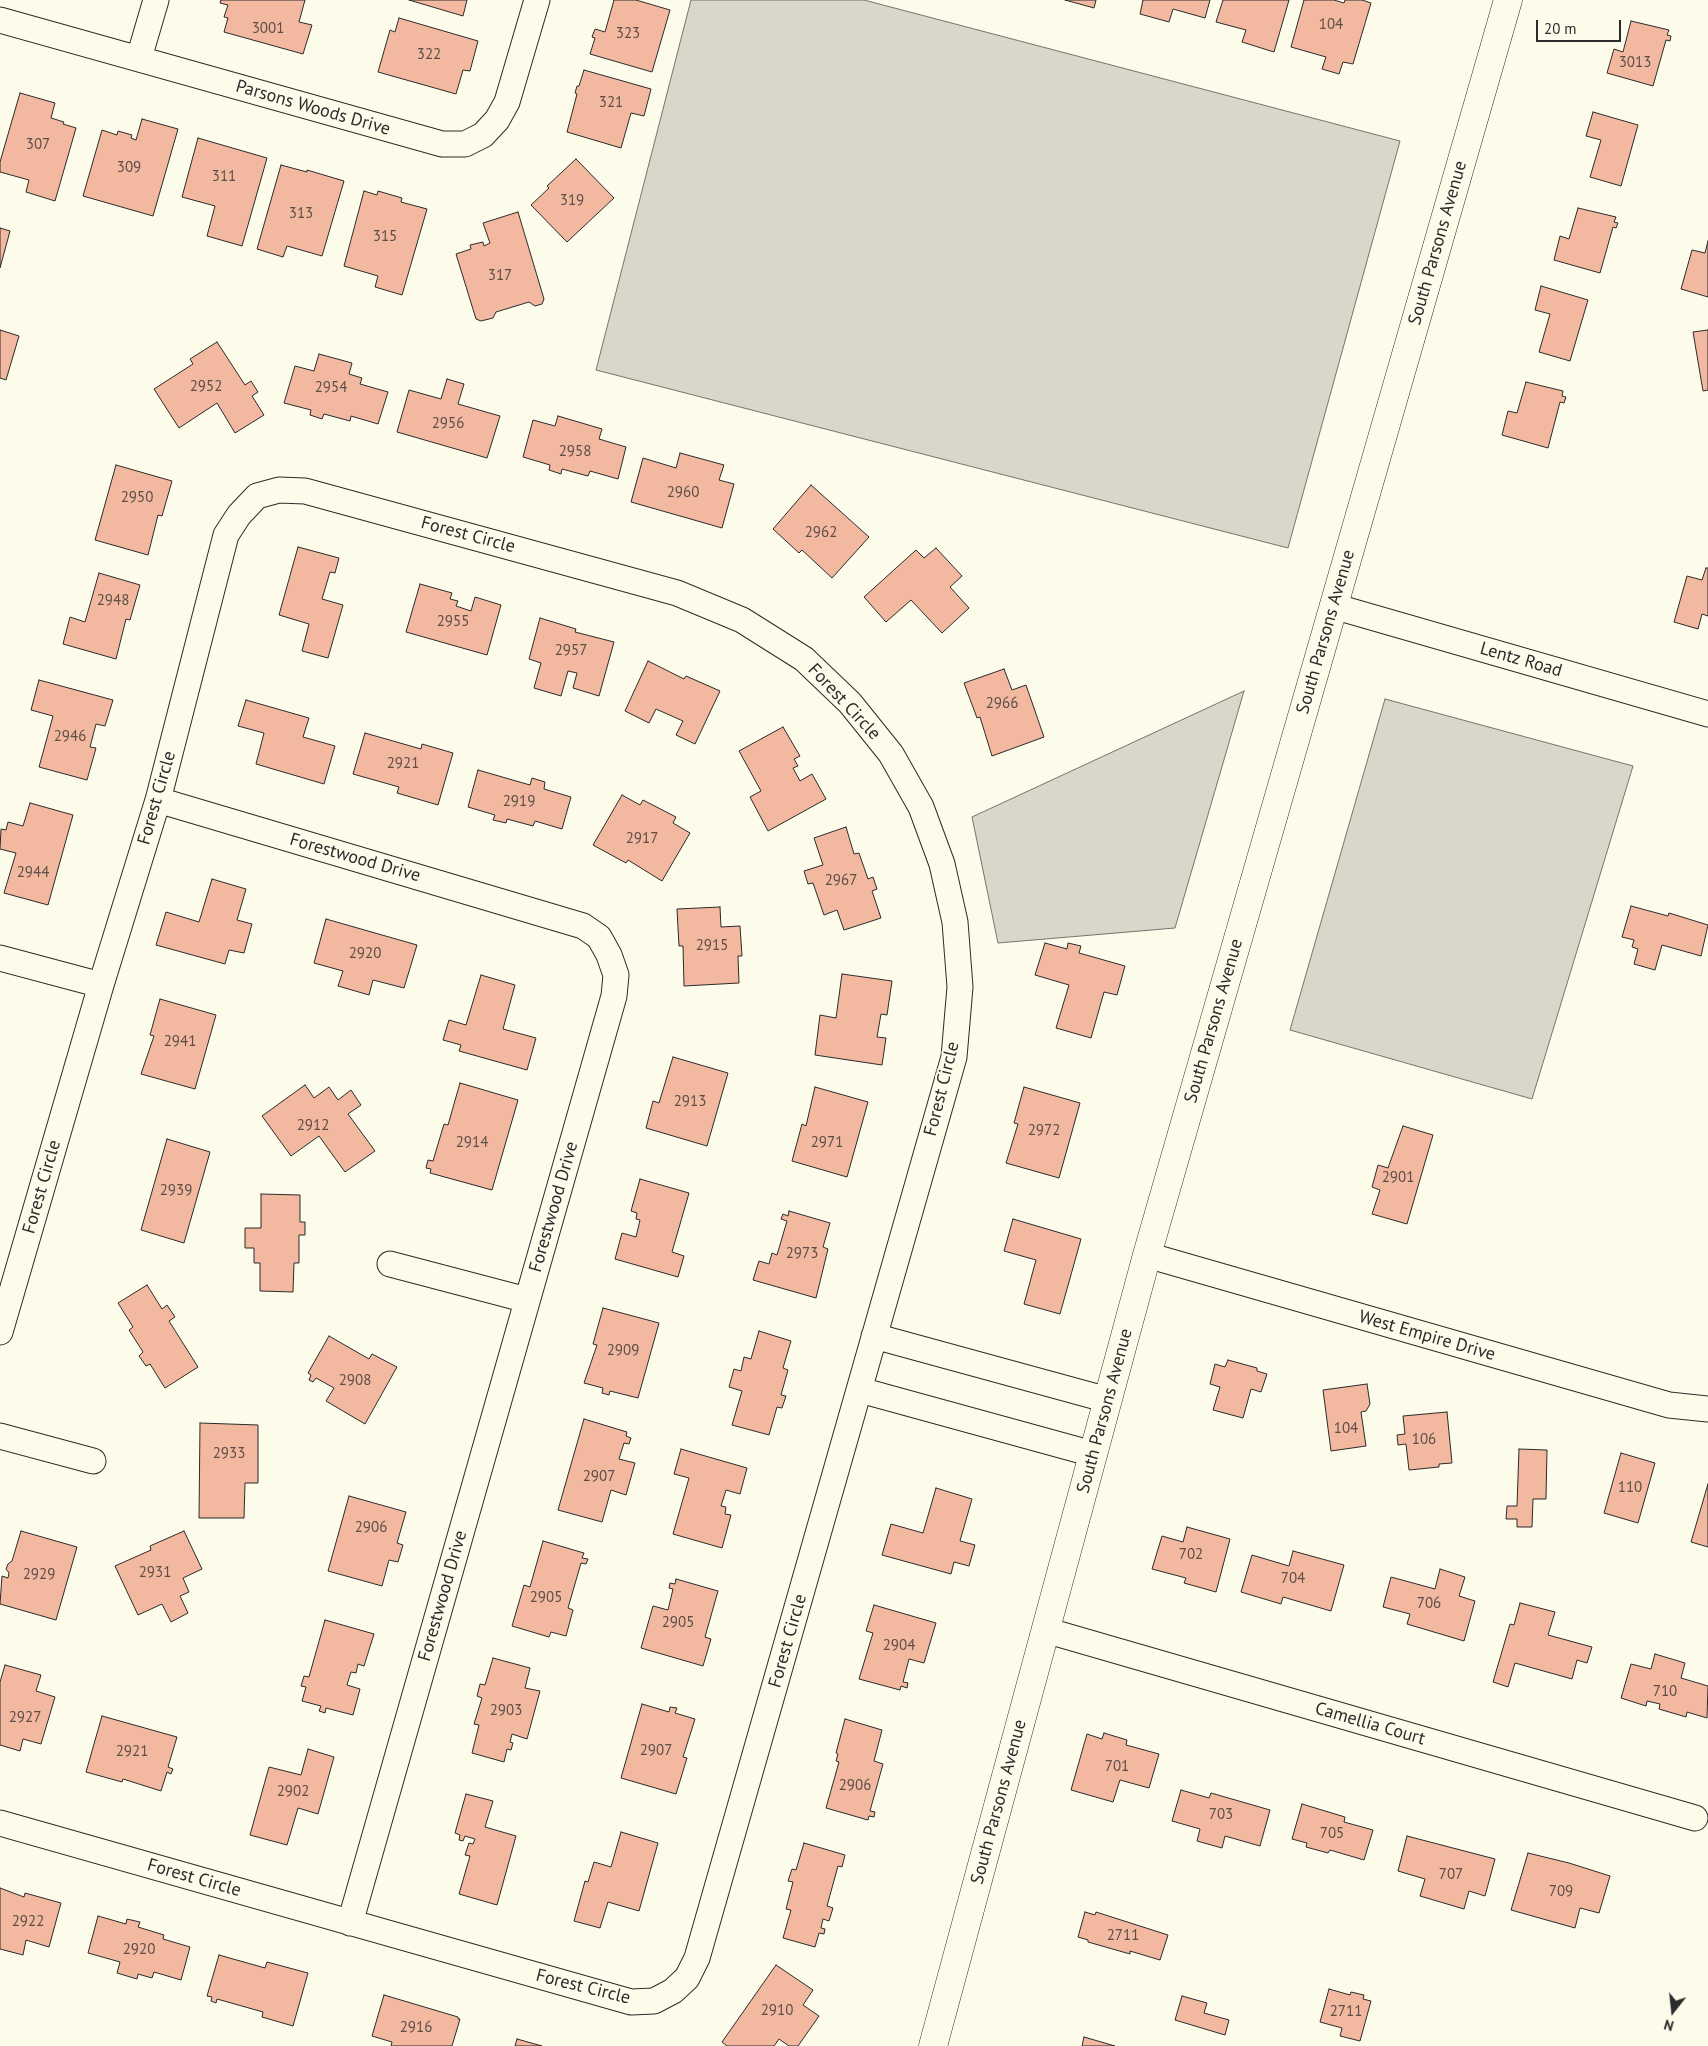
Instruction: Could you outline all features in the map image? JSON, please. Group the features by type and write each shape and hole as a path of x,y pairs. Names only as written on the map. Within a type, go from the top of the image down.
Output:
{"main road":[{"name":"South Parsons Avenue","path":"933,2046 1147,1255 1508,0"}],"street":[{"path":"139,58 156,0"},
{"name":"Parsons Woods Drive","path":"0,20 442,144 465,144 483,135 497,120 507,102 537,0"},
{"name":"Forest Circle","path":"0,1332 101,985 158,800 226,535 239,515 257,496 279,490 305,491 677,592 742,620 804,659 850,703 891,754 921,807 942,864 955,922 960,987 954,1057 697,1958 687,1978 673,1991 654,2000 631,2002 0,1823"},
{"name":"Lentz Road","path":"1334,606 1708,714"},
{"name":"Forestwood Drive","path":"158,800 583,926 599,936 609,955 616,975 614,996 350,1923"},
{"path":"0,958 101,985"},
{"name":"West Empire Drive","path":"1147,1255 1669,1405 1708,1409"},
{"path":"390,1264 527,1300"},
{"path":"874,1336 1108,1400"},
{"path":"860,1390 1093,1454"},
{"path":"0,1436 93,1461"},
{"name":"Camellia Court","path":"1045,1630 1695,1818"}],"shaded area":[{"path":"691,0 864,0 1400,141 1288,548 596,370"},
{"path":"1244,691 1175,928 998,943 972,817"},
{"path":"1385,699 1633,766 1532,1099 1290,1030"}],"building":[{"path":"221,0 305,0 299,22 312,25 303,54 224,32 228,18 224,17 228,5 220,3"},
{"path":"409,0 467,0 463,16"},
{"path":"614,0 636,0 670,10 652,72 590,54 595,38 592,37 595,29 605,32"},
{"path":"1065,0 1096,0 1094,8"},
{"path":"1143,0 1210,0 1205,18 1173,9 1169,22 1140,14"},
{"path":"1223,0 1289,0 1274,52 1242,42 1246,30 1216,22"},
{"path":"1304,0 1334,0 1344,3 1345,0 1362,0 1371,3 1353,64 1343,62 1339,74 1322,69 1326,57 1291,47"},
{"path":"399,18 478,41 470,71 463,70 456,94 378,72 390,30 395,32"},
{"path":"1631,21 1669,30 1667,35 1671,36 1670,41 1666,40 1653,86 1607,73 1614,49 1623,52"},
{"path":"584,70 651,89 644,116 631,113 621,148 567,132 577,94 575,93"},
{"path":"20,93 55,103 51,118 76,128 55,201 26,192 29,180 0,172 0,162"},
{"path":"1593,112 1638,125 1621,186 1590,177 1601,140 1586,136"},
{"path":"142,119 178,129 153,216 83,196 102,130 117,135 118,131 132,135 131,138 136,140"},
{"path":"198,138 267,158 242,246 207,236 215,206 182,197"},
{"path":"576,159 614,198 567,242 531,205 549,188 547,186"},
{"path":"281,165 307,172 307,170 344,181 322,256 287,246 283,257 257,249"},
{"path":"364,191 377,195 378,191 402,198 401,202 427,209 402,295 375,287 378,276 344,266"},
{"path":"1578,208 1616,217 1614,222 1618,223 1616,228 1613,227 1600,273 1554,260 1560,236 1569,239"},
{"path":"518,212 544,299 542,304 535,306 529,302 496,312 493,318 481,321 476,319 456,254 471,249 470,245 483,242 484,246 490,243 483,223"},
{"path":"0,228 10,231 0,268"},
{"path":"1708,241 1708,297 1681,289 1692,250 1705,253"},
{"path":"1541,286 1588,300 1570,361 1539,352 1550,314 1535,310"},
{"path":"0,330 19,336 6,380 0,378"},
{"path":"1708,330 1708,390 1703,391 1693,332"},
{"path":"217,342 245,385 251,381 258,392 252,396 264,415 235,433 217,403 179,428 154,389 193,364 190,359"},
{"path":"319,354 352,363 349,374 362,378 360,384 388,392 378,424 351,416 350,421 324,414 322,419 310,415 311,410 284,403 295,366 314,371"},
{"path":"447,379 464,384 458,404 500,416 487,458 397,432 409,390 441,399"},
{"path":"1526,382 1563,391 1562,396 1566,397 1564,403 1560,402 1548,448 1502,435 1508,411 1517,413"},
{"path":"558,416 602,429 599,439 626,447 618,479 590,471 588,476 562,469 561,474 549,470 550,465 523,457 533,420 555,426"},
{"path":"680,453 724,465 719,480 734,484 722,528 631,502 643,458 676,468"},
{"path":"116,465 172,481 162,516 158,515 148,555 95,540"},
{"path":"811,485 869,537 832,578 802,550 799,553 773,529"},
{"path":"298,547 339,558 335,573 330,572 322,599 343,605 328,658 302,651 309,624 279,615"},
{"path":"936,548 962,576 950,587 969,608 942,633 911,600 886,622 864,597 916,550 924,558"},
{"path":"1706,568 1708,568 1708,616 1702,614 1698,629 1674,622 1687,576 1702,580"},
{"path":"99,573 140,585 130,620 126,619 116,659 63,644 70,617 85,622"},
{"path":"420,584 452,593 450,599 458,601 456,606 471,611 475,597 501,605 487,655 406,632"},
{"path":"540,618 576,629 575,632 614,642 599,696 573,688 577,673 568,671 561,696 534,688 541,663 529,659"},
{"path":"648,661 684,679 686,676 720,691 695,744 676,735 683,721 656,709 649,723 625,711"},
{"path":"1004,669 1012,690 1026,685 1044,737 992,756 980,717 977,718 964,683"},
{"path":"39,680 113,700 105,726 96,724 90,747 96,748 87,780 39,767 53,716 31,710"},
{"path":"246,700 309,718 303,737 335,746 324,784 256,764 264,733 238,726"},
{"path":"783,727 800,756 794,759 798,766 793,768 800,781 812,774 826,799 768,831 750,797 761,791 739,751"},
{"path":"365,733 421,749 422,744 453,753 438,805 397,793 399,787 353,774"},
{"path":"478,770 530,785 532,778 545,782 544,789 571,797 562,829 535,821 533,826 507,819 506,823 493,820 495,815 468,807"},
{"path":"622,795 640,805 643,800 676,817 673,823 690,833 662,881 628,860 626,863 593,845"},
{"path":"30,803 73,815 48,905 4,893 16,853 0,849 1,829 6,830 8,822 23,826"},
{"path":"846,827 854,854 859,853 868,879 873,877 877,889 872,891 881,918 844,930 837,910 824,915 813,883 808,884 804,871 823,865 814,838"},
{"path":"212,879 246,889 237,920 252,924 244,953 229,950 225,964 156,945 166,912 199,922"},
{"path":"1631,906 1668,916 1669,913 1708,925 1701,956 1662,945 1655,970 1634,964 1638,949 1632,947 1634,940 1622,937"},
{"path":"720,907 721,927 740,926 742,956 738,956 739,983 684,986 683,946 679,946 677,909"},
{"path":"326,919 417,945 404,988 373,980 369,995 338,986 343,971 314,963"},
{"path":"1045,943 1067,949 1068,943 1081,946 1079,953 1125,966 1117,995 1104,992 1091,1038 1056,1028 1069,985 1035,975"},
{"path":"842,974 892,981 887,1015 881,1014 877,1037 886,1038 882,1065 815,1055 820,1015 836,1018"},
{"path":"481,975 515,985 503,1029 536,1038 527,1070 459,1051 461,1045 443,1040 449,1020 466,1025"},
{"path":"160,999 216,1015 195,1089 141,1074 154,1036 150,1035"},
{"path":"673,1057 728,1073 707,1146 646,1128 653,1101 659,1103"},
{"path":"460,1083 518,1100 492,1190 430,1173 431,1169 426,1168 428,1160 433,1161 444,1124 448,1125"},
{"path":"305,1085 314,1098 329,1087 338,1100 351,1090 361,1105 348,1114 375,1151 345,1172 319,1136 291,1156 262,1116"},
{"path":"815,1087 868,1102 847,1177 792,1161 802,1124 806,1126"},
{"path":"1024,1087 1080,1103 1059,1178 1006,1163 1018,1124 1014,1123"},
{"path":"1403,1126 1433,1135 1407,1224 1372,1214 1380,1190 1372,1187 1378,1165 1388,1168"},
{"path":"167,1139 210,1152 184,1243 141,1230"},
{"path":"640,1179 689,1193 672,1252 684,1256 678,1277 615,1259 622,1233 636,1237 640,1220 636,1219 637,1213 631,1211"},
{"path":"261,1194 300,1195 300,1222 305,1222 305,1235 299,1235 299,1263 294,1263 293,1292 260,1291 260,1263 254,1263 254,1248 245,1248 245,1228 261,1228"},
{"path":"789,1211 830,1223 823,1247 828,1249 816,1298 753,1280 759,1261 769,1264 772,1253 777,1255 787,1221 781,1219 783,1214 788,1216"},
{"path":"1013,1219 1081,1239 1060,1314 1024,1304 1036,1260 1004,1251"},
{"path":"147,1285 162,1309 167,1305 175,1317 169,1321 198,1367 165,1388 150,1364 146,1366 139,1356 143,1352 129,1330 133,1327 118,1303"},
{"path":"603,1308 659,1323 638,1398 610,1391 609,1395 602,1393 603,1388 584,1383 597,1345 593,1344"},
{"path":"759,1331 791,1341 783,1368 788,1370 781,1395 786,1396 782,1408 777,1407 769,1435 732,1425 742,1391 729,1387 734,1369 741,1371 744,1357 751,1359"},
{"path":"329,1336 369,1359 372,1354 397,1367 365,1424 326,1401 334,1388 316,1378 313,1382 309,1380 311,1375 308,1373"},
{"path":"1228,1360 1257,1368 1257,1371 1267,1374 1261,1392 1251,1389 1243,1418 1213,1410 1220,1387 1210,1384 1215,1364 1225,1367"},
{"path":"1367,1384 1370,1404 1366,1411 1361,1412 1366,1446 1331,1451 1323,1390"},
{"path":"1447,1412 1452,1463 1439,1464 1439,1467 1409,1470 1406,1444 1398,1445 1397,1435 1405,1434 1403,1416"},
{"path":"584,1419 627,1432 626,1436 631,1438 629,1444 624,1443 619,1459 635,1463 626,1495 611,1490 602,1522 558,1510"},
{"path":"200,1423 258,1425 258,1483 245,1483 244,1518 199,1518"},
{"path":"681,1449 747,1468 740,1494 726,1490 721,1506 726,1507 725,1514 731,1515 722,1548 673,1534 689,1478 674,1474"},
{"path":"1519,1449 1547,1450 1546,1499 1533,1499 1532,1527 1517,1527 1517,1519 1506,1519 1507,1506 1517,1506"},
{"path":"1621,1453 1655,1463 1638,1523 1604,1513"},
{"path":"1708,1484 1708,1547 1691,1542"},
{"path":"936,1488 972,1499 960,1541 975,1545 969,1566 954,1562 951,1574 882,1555 891,1524 923,1533"},
{"path":"349,1496 406,1512 397,1543 403,1545 398,1562 389,1560 382,1586 328,1571"},
{"path":"1187,1527 1230,1539 1216,1592 1184,1583 1186,1578 1152,1569 1162,1536 1183,1542"},
{"path":"21,1531 77,1547 56,1620 0,1604 2,1576 8,1578 9,1573 6,1569 12,1561"},
{"path":"184,1531 202,1569 183,1578 189,1592 180,1596 188,1613 171,1622 162,1604 138,1615 115,1566 151,1550 150,1546"},
{"path":"543,1541 584,1553 582,1558 588,1559 586,1564 581,1563 568,1608 573,1610 566,1636 551,1632 549,1637 512,1626 524,1585 530,1587"},
{"path":"1293,1551 1344,1565 1331,1611 1283,1597 1281,1604 1241,1592 1252,1555 1289,1566"},
{"path":"1440,1569 1465,1577 1459,1596 1475,1601 1464,1641 1407,1624 1410,1614 1383,1607 1391,1577 1435,1589"},
{"path":"676,1579 718,1591 705,1637 711,1639 703,1666 641,1648 653,1606 668,1610 673,1589 669,1588 670,1583 675,1584"},
{"path":"1520,1603 1555,1612 1548,1635 1592,1647 1587,1663 1577,1660 1572,1679 1515,1663 1508,1687 1493,1682 1510,1624 1514,1625"},
{"path":"874,1605 936,1623 924,1663 909,1659 903,1682 908,1683 907,1688 901,1686 900,1690 859,1679 873,1633 866,1631"},
{"path":"325,1620 374,1634 364,1666 358,1664 356,1673 351,1672 347,1685 360,1689 353,1715 326,1708 325,1713 319,1711 321,1706 302,1701 306,1687 301,1686 304,1676 309,1677"},
{"path":"1655,1654 1685,1663 1681,1678 1708,1686 1707,1718 1687,1712 1686,1717 1659,1709 1660,1704 1647,1701 1646,1706 1621,1698 1631,1664 1651,1669"},
{"path":"493,1658 530,1668 525,1688 540,1691 527,1739 512,1734 510,1742 513,1743 511,1750 507,1749 504,1762 472,1753 479,1725 474,1724 482,1698 477,1696 480,1684 485,1685"},
{"path":"5,1665 41,1675 36,1691 55,1697 41,1744 23,1739 20,1751 0,1745 0,1682"},
{"path":"642,1704 669,1712 670,1707 677,1708 675,1713 695,1719 683,1757 687,1758 676,1794 621,1778"},
{"path":"102,1716 177,1737 168,1767 173,1769 171,1774 167,1772 161,1791 123,1779 122,1782 86,1772"},
{"path":"845,1719 882,1730 874,1761 883,1764 870,1811 875,1812 874,1817 869,1816 868,1820 826,1808 839,1762 836,1761 838,1754 836,1753"},
{"path":"1104,1733 1127,1740 1126,1745 1159,1754 1149,1788 1120,1780 1113,1802 1071,1790 1087,1734 1102,1739"},
{"path":"308,1749 334,1757 318,1814 298,1808 287,1845 250,1835 269,1767 301,1775"},
{"path":"1181,1790 1209,1798 1211,1793 1270,1810 1260,1846 1225,1836 1222,1848 1197,1841 1200,1829 1172,1821"},
{"path":"466,1794 493,1801 485,1827 516,1836 497,1905 459,1894 470,1856 465,1855 469,1843 473,1844 475,1839 465,1836 463,1841 459,1840 460,1835 455,1833"},
{"path":"1302,1804 1345,1817 1344,1822 1373,1830 1364,1860 1330,1850 1328,1853 1306,1847 1307,1843 1292,1839"},
{"path":"621,1832 658,1843 639,1911 608,1902 600,1928 574,1921 585,1881 588,1882 594,1862 611,1867"},
{"path":"1407,1836 1495,1859 1485,1896 1469,1891 1464,1909 1420,1896 1425,1879 1398,1871"},
{"path":"804,1843 845,1855 842,1867 838,1866 827,1906 833,1908 829,1921 823,1919 821,1928 825,1929 824,1934 819,1933 815,1947 783,1938 791,1910 786,1909 793,1882 788,1881 792,1869 796,1870"},
{"path":"1528,1853 1610,1876 1599,1913 1580,1908 1575,1928 1511,1910"},
{"path":"0,1888 24,1897 25,1893 61,1903 49,1947 26,1940 23,1955 0,1949"},
{"path":"1085,1912 1095,1915 1096,1912 1168,1935 1160,1960 1130,1951 1130,1954 1088,1942 1088,1940 1078,1937"},
{"path":"98,1916 126,1924 127,1919 140,1922 138,1927 164,1935 163,1939 190,1947 181,1980 154,1972 152,1978 138,1974 137,1979 117,1973 120,1962 88,1953"},
{"path":"219,1955 265,1968 267,1962 308,1973 293,2026 262,2017 263,2012 217,1999 216,2003 211,2001 212,1997 207,1996"},
{"path":"776,1965 813,1990 803,2005 819,2016 798,2046 789,2046 779,2039 774,2046 727,2046 722,2042"},
{"path":"1329,1989 1350,1995 1351,1992 1364,1995 1363,1999 1371,2001 1360,2041 1340,2036 1342,2028 1320,2022"},
{"path":"384,1995 458,2017 460,2019 452,2046 391,2046 392,2042 372,2036"},
{"path":"1182,1996 1207,2003 1204,2013 1229,2020 1225,2035 1175,2020"},
{"path":"1084,2037 1115,2046 1082,2046"},
{"path":"517,2039 542,2046 515,2046"}]}
